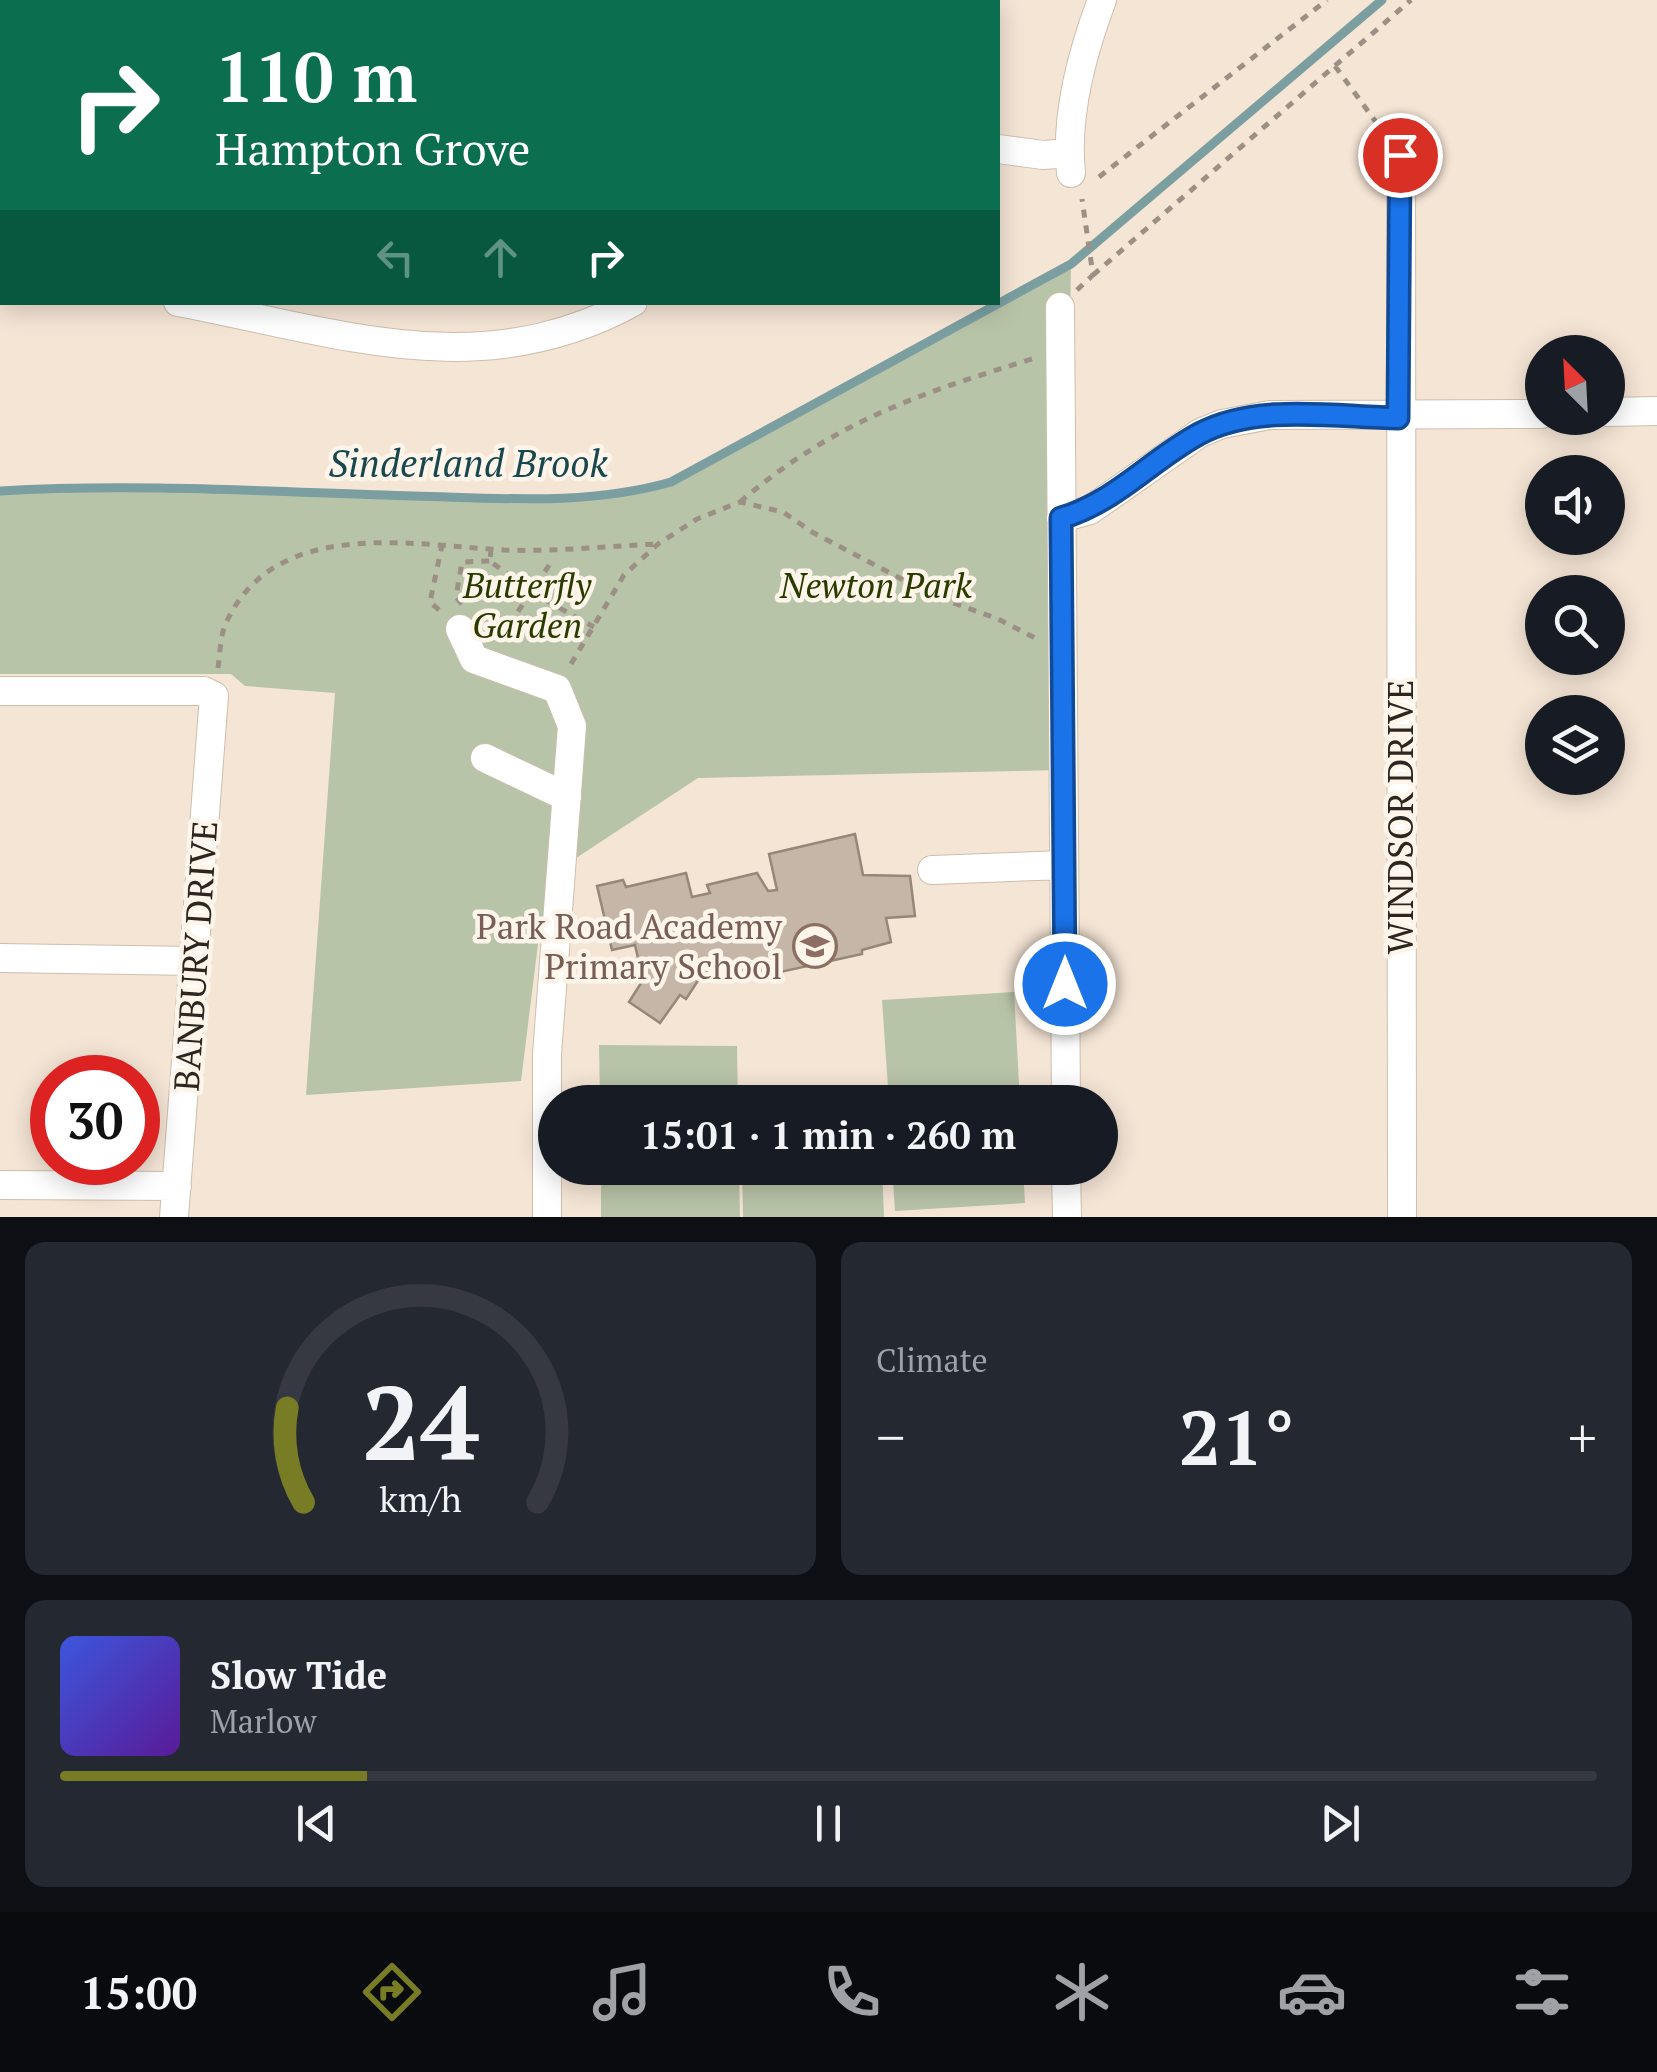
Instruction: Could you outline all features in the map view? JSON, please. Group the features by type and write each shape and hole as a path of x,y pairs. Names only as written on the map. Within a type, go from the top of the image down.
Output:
{"street":[{"path":"1000,149 1043,155 1074,172 1078,81 1102,0"},
{"name":"WINDSOR DRIVE","path":"1400,155 1402,1217"},
{"path":"194,305 422,347 469,350 517,345 568,332 626,305"},
{"path":"1060,306 1066,1085"},
{"path":"1625,412 1657,411"},
{"path":"1061,518 1090,510 1200,433 1222,424 1270,415 1398,418 1525,414"},
{"path":"462,618 474,660 557,688 574,741 559,854 547,1054 547,1217"},
{"path":"0,691 204,691 214,696"},
{"name":"BANBURY DRIVE","path":"174,1217 214,696"},
{"path":"485,758 567,796"},
{"path":"932,870 1064,865"},
{"path":"0,958 195,961"},
{"path":"0,1185 177,1186"},
{"path":"1066,1185 1067,1217"}],"path":[{"path":"1327,0 1074,172 1092,271 1411,0"},
{"path":"1335,66 1400,155"},
{"path":"557,688 624,575 658,544 697,519 740,502 822,440 922,393 1060,350"},
{"path":"740,502 783,512 812,532 932,595 998,619 1062,650"},
{"path":"214,696 224,626 240,599 269,573 308,552 359,540 490,548 658,544"},
{"path":"442,545 430,602 462,618"},
{"path":"490,548 490,561"},
{"path":"462,618 456,597 462,562 490,561 531,592 594,627"},
{"path":"492,637 503,639 550,564"}],"green space":[{"name":"Newton Park","path":"1071,264 1063,770 698,778 567,864 556,920 541,920 521,1081 306,1095 335,693 245,686 231,674 0,674 0,491 154,488 543,499 639,490 671,482"},
{"path":"1014,992 1019,1085 888,1085 882,1000"},
{"path":"599,1045 737,1046 738,1085 600,1085"},
{"path":"601,1185 739,1185 740,1217 601,1217"},
{"path":"742,1185 883,1185 884,1217 743,1217"},
{"path":"893,1185 1024,1185 1025,1203 895,1211"}],"building":[{"path":"855,834 863,875 910,876 915,916 886,918 891,942 862,950 862,954 762,976 760,969 703,973 686,999 680,995 660,1023 629,1002 643,980 635,945 612,950 597,886 623,880 626,887 686,873 692,897 710,893 707,885 757,873 768,891 777,890 769,854"}],"waterway":[{"name":"Sinderland Brook","path":"1000,303 1071,264 1382,0"},
{"name":"Sinderland Brook","path":"0,491 154,488 543,499 639,490 671,482 996,305"}],"place":[{"name":"Park Road Academy Primary School","path":"815,946"}],"route":[{"path":"1065,984 1061,518 1090,510 1152,464 1200,433 1222,424 1270,415 1398,418 1400,155"}],"park label":[{"name":"Butterfly Garden","path":"527,605"}]}
